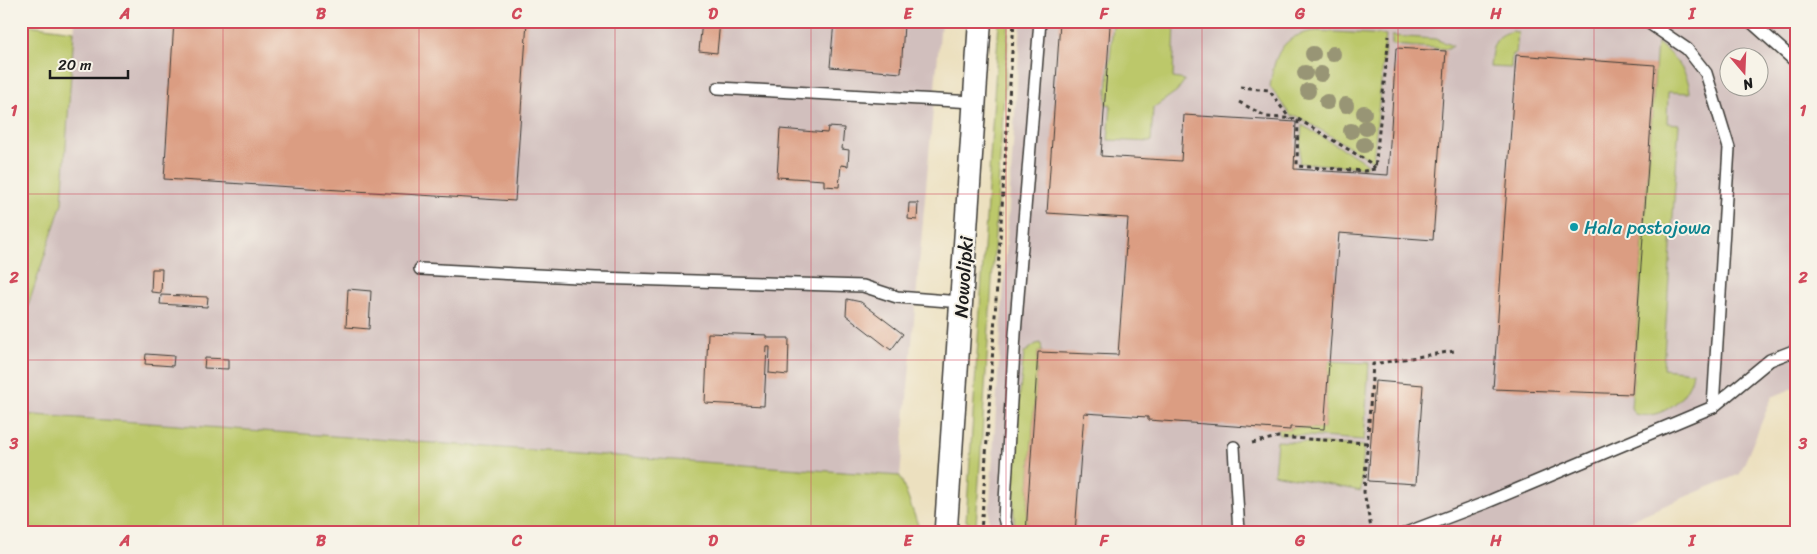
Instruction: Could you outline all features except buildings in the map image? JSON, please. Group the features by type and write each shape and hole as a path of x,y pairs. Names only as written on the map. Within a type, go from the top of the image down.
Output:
{"street":[{"name":"Nowolipki","path":"949,533 946,527 980,21"}],"lane":[{"path":"1008,533 1004,518 1015,344 1040,21"},
{"path":"1646,21 1687,49 1706,74 1730,148 1713,407"},
{"path":"1750,21 1796,62"},
{"path":"718,88 974,102"},
{"path":"420,269 596,278 863,286 897,297 961,302"},
{"path":"1406,533 1485,503 1713,407 1770,360 1796,350"},
{"path":"1234,447 1238,533"}],"path":[{"path":"981,533 1014,21"},
{"path":"1375,169 1390,36"},
{"path":"1240,87 1269,90 1290,119"},
{"path":"1239,102 1267,117 1298,119 1369,162 1375,169"},
{"path":"1298,119 1297,166 1364,171 1375,169"},
{"path":"1372,533 1364,492 1373,364 1454,351"},
{"path":"1234,447 1278,437 1367,443"}],"shaded area":[{"path":"75,21 941,21 900,476 21,414 21,327 62,203"},
{"path":"1021,21 1796,21 1796,387 1772,397 1740,474 1599,533 988,533"}],"green space":[{"path":"999,21 1009,21 976,526 966,521"},
{"path":"1104,21 1175,21 1173,78 1185,80 1177,91 1153,108 1151,142 1108,140 1111,105 1106,104 1113,25 1104,23"},
{"path":"21,24 74,31 62,203 21,327"},
{"path":"1317,31 1386,35 1373,161 1297,116 1291,116 1270,87 1277,56 1287,42 1305,33"},
{"path":"1513,31 1518,33 1516,54 1512,54 1511,68 1490,67 1493,48 1497,39"},
{"path":"1392,36 1435,39 1453,46 1448,49 1392,45"},
{"path":"1657,42 1679,64 1687,78 1690,93 1668,92 1667,123 1679,124 1663,369 1693,372 1690,384 1679,400 1666,410 1643,415 1635,414 1631,408"},
{"path":"1302,125 1367,163 1366,167 1299,163"},
{"path":"1041,343 1042,352 1038,352 1026,533 1015,533 1014,466 1024,353 1036,344"},
{"path":"1329,361 1369,363 1364,440 1278,434 1278,429 1290,430 1290,427 1324,429"},
{"path":"21,414 900,476 921,533 21,533"},
{"path":"1277,441 1364,446 1361,491 1274,474"}],"place":[{"name":"Hala postojowa","path":"1574,227"}]}
